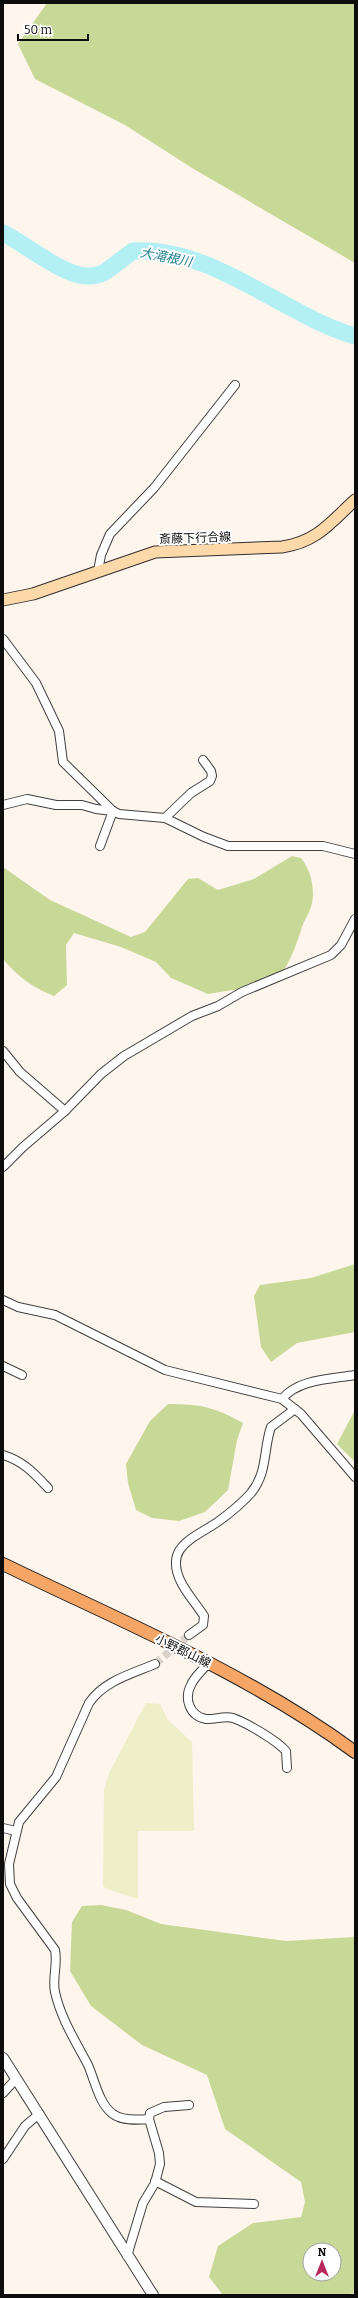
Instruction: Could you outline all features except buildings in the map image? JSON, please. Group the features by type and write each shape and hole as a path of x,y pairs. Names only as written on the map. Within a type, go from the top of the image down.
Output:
{"main road":[{"name":"斎藤下行合線","path":"3,600 33,594 155,552 294,545 315,538 355,500"},
{"name":"小野郡山線","path":"3,1564 208,1663 319,1725 355,1752"}],"street":[{"path":"98,571 101,555 110,534 154,488 235,385"},
{"path":"3,639 36,683 59,731 63,762 113,811 119,814 165,818 204,837 228,846 323,846 355,854"},
{"path":"165,818 191,793 210,781 212,776 211,771 202,760"},
{"path":"3,805 27,799 56,805 82,805 96,810 113,811"},
{"path":"100,846 113,811"},
{"path":"3,1167 23,1147 65,1111 101,1074 147,1042 192,1016 218,1006 242,992 331,955 341,945 355,919"},
{"path":"3,1051 20,1072 65,1111"},
{"path":"3,1300 18,1307 55,1315 165,1370 282,1399 295,1409 355,1477"},
{"path":"3,1366 22,1375"},
{"path":"282,1399 288,1391 299,1386 355,1375"},
{"path":"189,1634 203,1625 204,1616 181,1582 176,1565 178,1552 185,1542 219,1521 251,1492 266,1459 267,1443 271,1427 295,1409"},
{"path":"3,1455 17,1459 33,1472 48,1488"},
{"path":"208,1663 191,1684 188,1693 189,1704 194,1714 205,1719 232,1718 250,1726 286,1750 287,1768"},
{"path":"149,2119 122,2118 108,2109 66,2024 55,1988 55,1950 17,1898 10,1884 9,1864 19,1822 56,1777 89,1703 94,1696 113,1682 155,1664"},
{"path":"3,1828 16,1831"},
{"path":"3,2058 39,2114 58,2148 153,2295"},
{"path":"3,2093 16,2079"},
{"path":"127,2256 143,2203 155,2181 160,2159 149,2119 150,2113 155,2109 189,2105"},
{"path":"3,2159 12,2148 25,2126 39,2114"},
{"path":"155,2181 196,2202 254,2204"}],"green space":[{"path":"47,3 355,3 355,263 192,168 125,125 35,79 18,44"},
{"path":"292,856 301,858 305,863 312,881 313,894 310,910 303,924 292,955 283,972 264,977 239,989 208,994 171,978 156,962 121,947 74,933 66,945 67,985 54,996 26,981 3,959 3,867 50,900 131,937 145,932 188,879 198,878 218,890 254,879"},
{"path":"355,1264 355,1332 297,1343 271,1362 261,1347 254,1296 260,1285 311,1278"},
{"path":"168,1404 199,1406 215,1410 243,1423 237,1440 228,1490 205,1512 179,1521 152,1518 136,1510 128,1483 126,1464 150,1421"},
{"path":"355,1410 355,1462 337,1444"},
{"path":"146,1703 160,1704 168,1720 192,1742 194,1831 138,1831 138,1899 107,1889 103,1886 104,1790 109,1773"},
{"path":"101,1905 126,1910 161,1924 286,1941 355,1937 355,2293 344,2295 223,2295 209,2277 218,2246 253,2223 301,2217 305,2202 301,2182 225,2129 207,2075 142,2045 91,2006 70,1971 72,1922 82,1906"}],"waterway":[{"name":"大滝根川","path":"3,233 52,263 79,275 91,276 103,273 133,251 162,252 191,259 219,270 328,326 355,336"}],"tunnel":[{"path":"155,1664 189,1635"}]}
